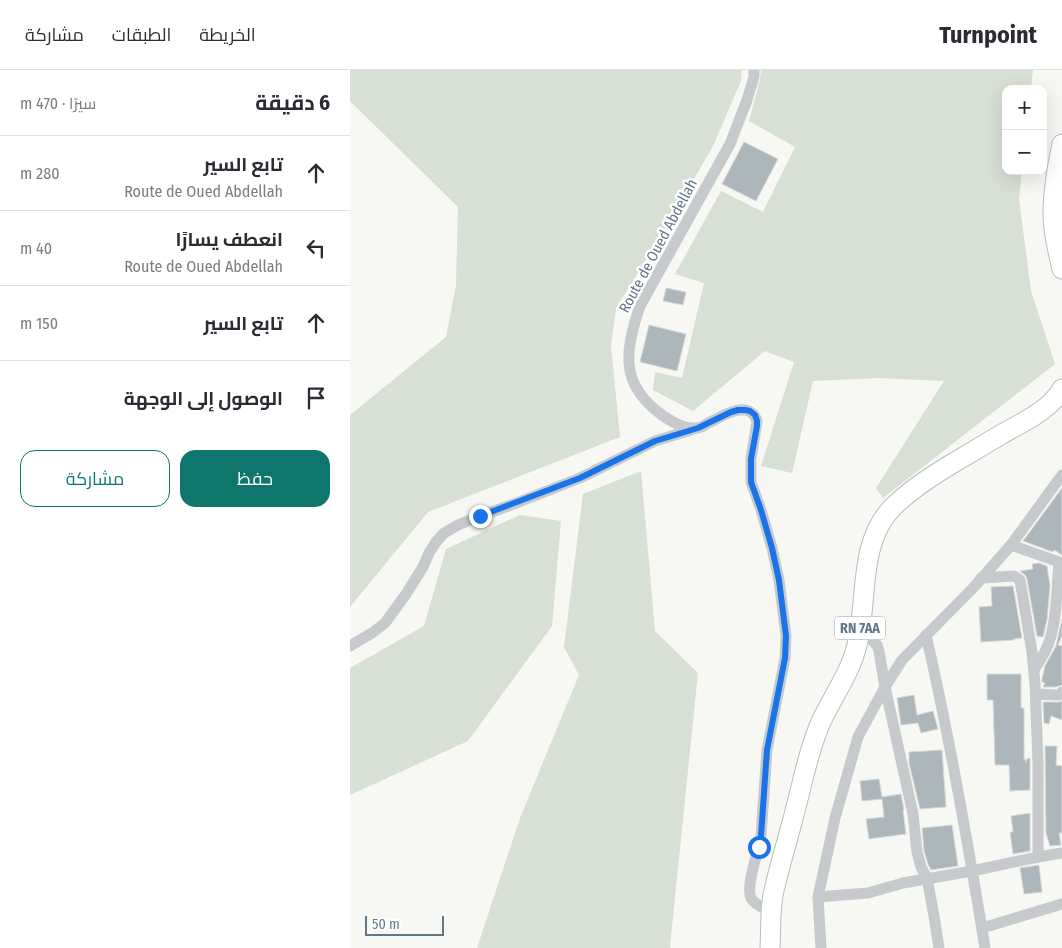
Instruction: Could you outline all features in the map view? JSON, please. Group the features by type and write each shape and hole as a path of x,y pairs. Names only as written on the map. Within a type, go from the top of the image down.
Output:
{"main road":[{"path":"1062,144 1055,184 1053,216 1062,269"},
{"name":"RN 7AA","path":"770,948 771,912 775,888 796,811 807,761 820,724 853,660 860,632 867,565 880,526 890,510 906,494 1039,413 1057,397 1062,389"}],"street":[{"name":"Route de Oued Abdellah","path":"698,428 684,427 672,422 645,400 631,378 629,345 640,306 730,144 747,100 754,70"},
{"path":"350,646 385,623 423,567 429,552 444,533 480,516 580,478 655,441 698,428 731,412 738,410 750,411 755,415 757,421 751,459 751,482 772,548 779,580 786,636 785,658 767,750 761,836 749,890 751,898 771,912"},
{"path":"821,948 818,897 835,818 858,737 902,660 1011,545 1062,475"},
{"path":"1011,545 1061,563 1050,639 1043,656 1034,670"},
{"path":"981,578 1014,576 1020,580 1036,694 1038,857"},
{"path":"860,632 877,645 879,651 913,814 917,852 921,867 927,878 939,948"},
{"path":"926,635 939,691 985,948"},
{"path":"1036,694 1059,695 1062,692"},
{"path":"818,897 868,893 927,878 1062,853"},
{"path":"982,928 1061,908"}],"shaded area":[{"path":"350,70 742,70 741,81 713,146 664,231 616,308 611,346 620,437 428,512 350,607 350,415 446,337 456,285 458,207 350,101"},
{"path":"761,70 1033,70 1031,85 1002,85 1002,175 1022,175 1019,199 1031,291 1055,364 883,498 876,488 944,381 878,378 813,381 792,473 761,466 794,362 765,351 693,411 653,390 655,372 682,378 704,283 675,274 721,191 763,212 795,147 749,121"},
{"path":"641,471 655,631 698,673 671,948 477,948 520,818 579,675 564,647 583,494"},
{"path":"520,515 561,521 552,626 468,741 350,795 350,668 424,626 446,549"}],"building":[{"path":"744,142 778,159 756,201 722,184"},
{"path":"666,288 686,292 683,305 663,301"},
{"path":"649,325 686,334 677,371 640,362"},
{"path":"1062,488 1062,555 1054,550 1053,552 1023,541"},
{"path":"1039,563 1047,566 1050,586 1047,620 1043,637 1037,636 1027,579 1020,571 1033,569 1032,564"},
{"path":"1013,586 1022,638 981,642 979,607 992,606 991,587"},
{"path":"1062,619 1062,636 1058,645 1062,646 1062,685 1043,687 1045,683 1042,682 1042,679 1045,666 1056,646"},
{"path":"987,674 1021,674 1021,708 1024,708 1024,759 1026,763 1027,759 1030,758 1030,790 1010,791 1009,765 995,765 993,700 987,700"},
{"path":"914,695 917,715 933,711 938,729 921,733 918,723 901,725 897,698"},
{"path":"1062,701 1062,720 1051,716 1049,724 1044,723 1043,702"},
{"path":"1045,746 1057,746 1056,765 1062,766 1062,833 1059,833 1061,845 1050,846 1046,833"},
{"path":"942,750 946,807 920,809 909,763 909,752"},
{"path":"879,779 882,797 901,794 906,834 869,839 866,819 884,817 882,799 862,801 860,781"},
{"path":"1030,813 1030,851 1013,854 1010,832 1013,832 1011,816"},
{"path":"952,825 958,866 931,870 924,851 922,828"},
{"path":"1039,865 1042,892 1024,894 1020,868"}],"route":[{"path":"480,516 580,478 655,441 698,428 731,412 745,410 755,415 757,426 751,459 751,482 772,548 779,580 786,636 785,658 767,750 759,847"}]}
